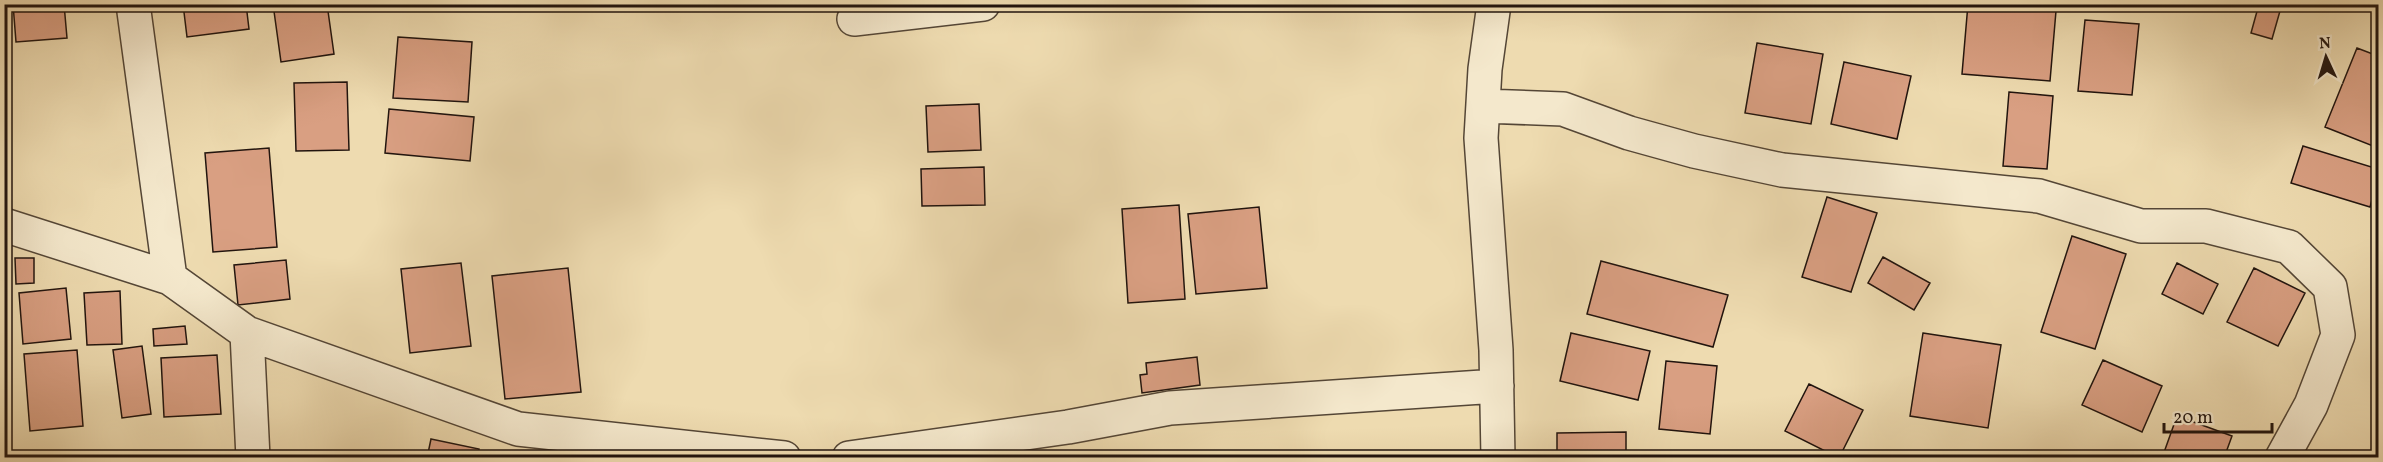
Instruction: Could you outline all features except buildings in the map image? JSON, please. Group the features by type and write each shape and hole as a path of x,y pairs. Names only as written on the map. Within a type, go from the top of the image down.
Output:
{"street":[{"path":"133,4 170,278"},
{"path":"854,19 984,4"},
{"path":"1494,4 1481,138 1497,386 1498,458"},
{"path":"1483,106 1563,109 1640,136 1694,151 1782,170 2039,196 2141,226 2206,226 2289,247 2330,287 2338,335 2311,405 2282,458"},
{"path":"4,225 170,278 247,333 518,429 784,458"},
{"path":"247,333 253,458"},
{"path":"849,458 1068,427 1170,408 1497,386"}]}
